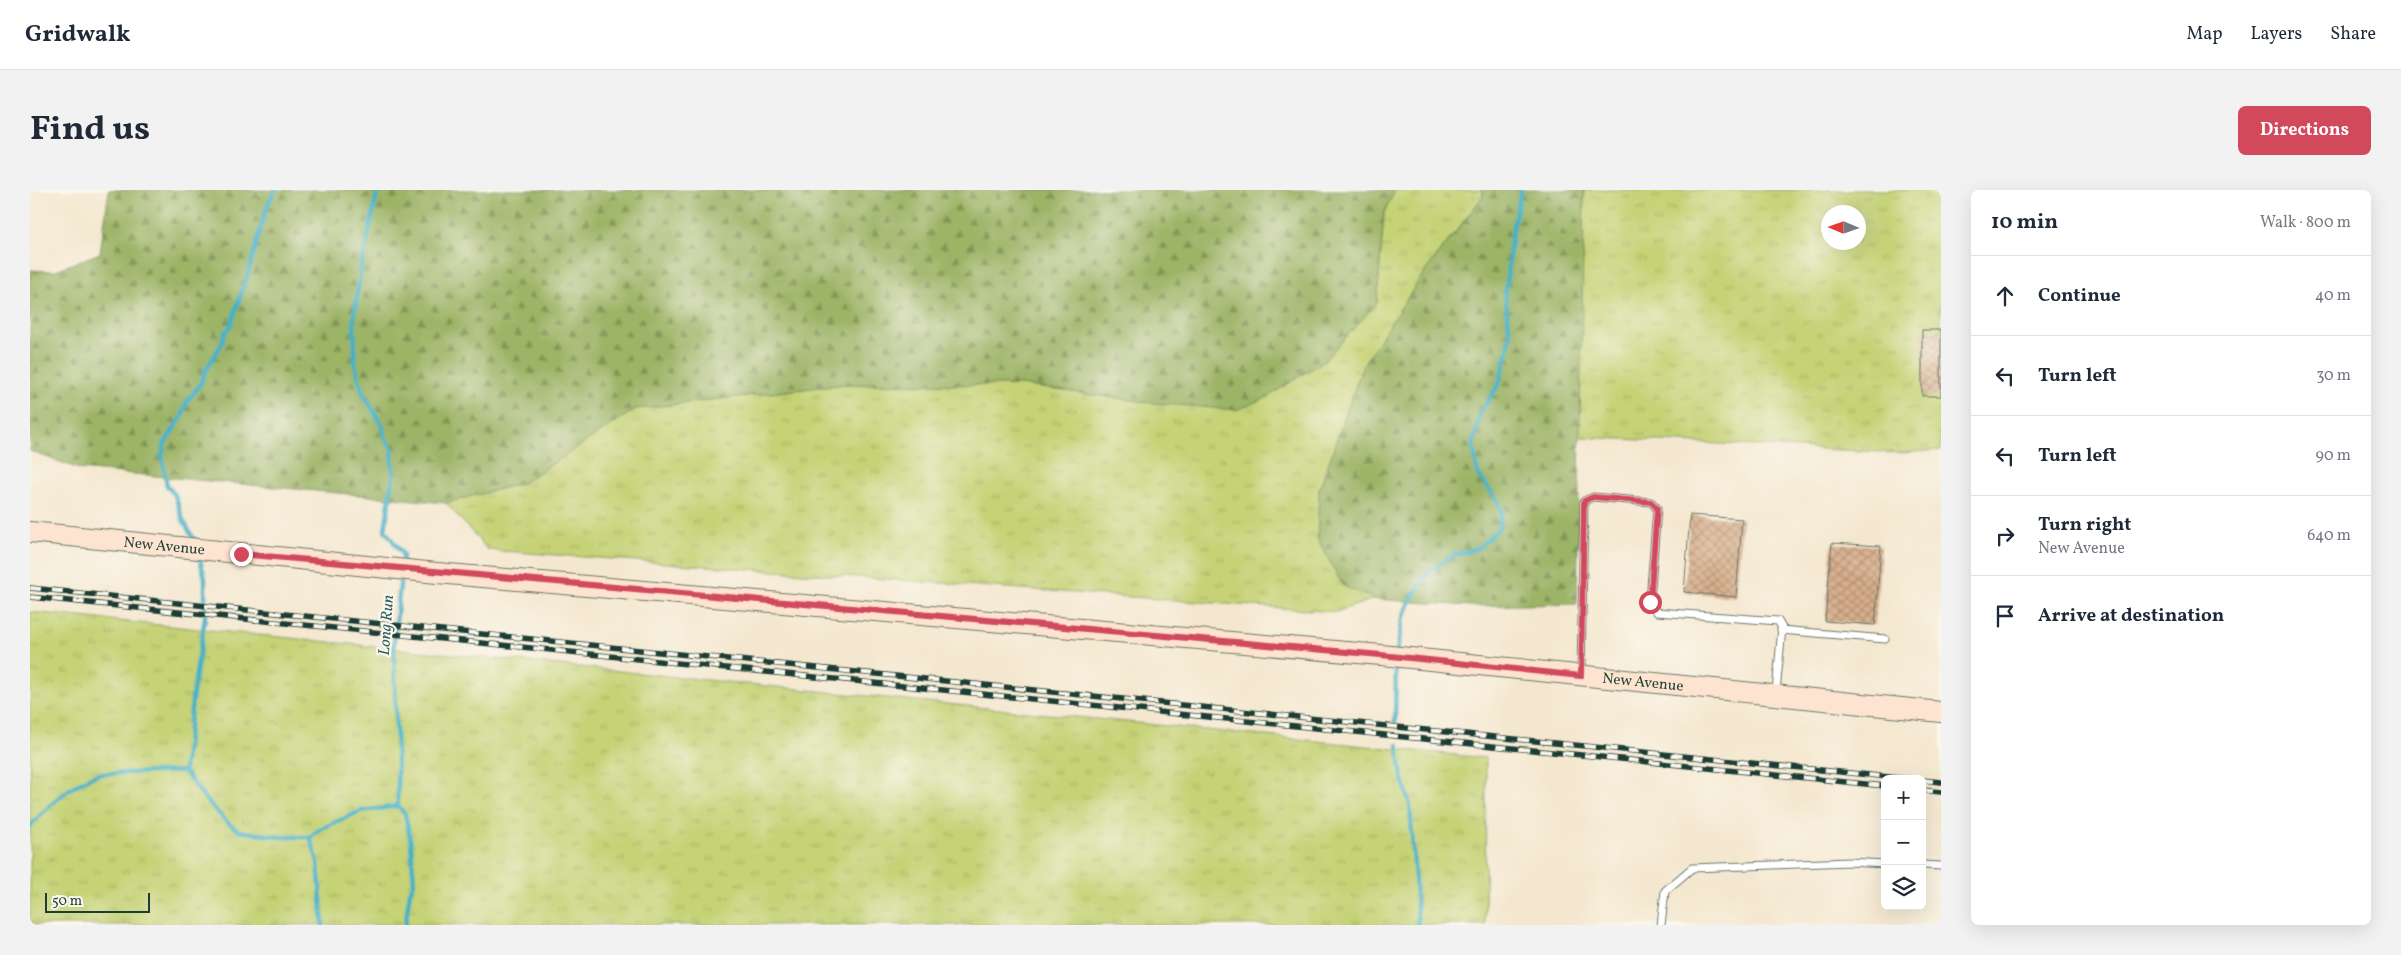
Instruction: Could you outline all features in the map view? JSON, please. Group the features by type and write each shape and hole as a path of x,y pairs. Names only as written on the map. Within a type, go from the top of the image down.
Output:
{"main road":[{"name":"New Avenue","path":"30,532 358,566 1396,656 1941,712"}],"lane":[{"path":"1581,676 1584,501 1593,497 1651,502 1657,508 1650,602 1657,612 1778,621 1781,630 1775,695"},
{"path":"1781,630 1885,639"},
{"path":"1660,925 1665,891 1692,868 1849,862 1881,864"},
{"path":"1926,865 1941,866"}],"green space":[{"path":"109,190 1395,190 1384,213 1377,303 1325,360 1266,398 1236,410 1152,403 1021,385 845,384 636,409 523,483 446,503 79,469 30,451 30,270 53,271 100,253"},
{"path":"1395,190 1483,190 1483,196 1426,270 1363,365 1319,490 1343,585 1374,599 1336,612 488,550 446,503 530,478 636,409 845,384 1021,385 1152,403 1377,303 1384,213"},
{"path":"1483,190 1584,190 1577,604 1469,606 1374,599 1343,586 1317,538 1319,490 1363,365 1426,270 1483,197"},
{"path":"1584,190 1941,190 1941,450 1901,453 1579,437"},
{"path":"30,612 1486,758 1485,925 30,925"}],"building":[{"path":"1922,330 1941,330 1941,396 1922,396"},
{"path":"1690,515 1742,519 1736,597 1684,592"},
{"path":"1832,543 1881,546 1875,625 1825,621"}],"waterway":[{"path":"196,543 183,520 175,495 167,486 162,456 165,443 182,416 186,403 201,383 205,371 222,343 225,332 230,327 250,267 266,208 275,190"},
{"name":"Long Run","path":"378,190 361,268 354,317 355,364 362,391 383,427 386,440 392,448 393,476 385,530 403,555 402,565"},
{"path":"1397,651 1403,618 1414,594 1428,573 1451,556 1478,548 1499,528 1501,511 1498,501 1478,474 1473,445 1480,413 1499,384 1508,350 1510,335 1505,296 1512,232 1521,190"},
{"path":"184,771 193,692 205,618 205,578 199,556"},
{"name":"Long Run","path":"401,575 394,643 398,806 405,814 411,843 414,883 410,892 405,925"},
{"path":"1395,723 1396,661"},
{"path":"1398,745 1402,776 1410,805 1418,925"},
{"path":"184,771 205,799 227,822 239,831 280,837 310,837 320,829 361,811 398,806"},
{"path":"30,826 70,789 99,774 184,771"},
{"path":"310,837 318,862 323,925"}],"railway":[{"path":"30,588 1881,776"},
{"path":"30,597 1881,786"},
{"path":"1926,780 1941,782"},
{"path":"1926,790 1941,792"}],"route":[{"path":"241,554 437,573 1381,655 1581,676 1584,501 1593,497 1651,502 1657,508 1650,602"}]}
